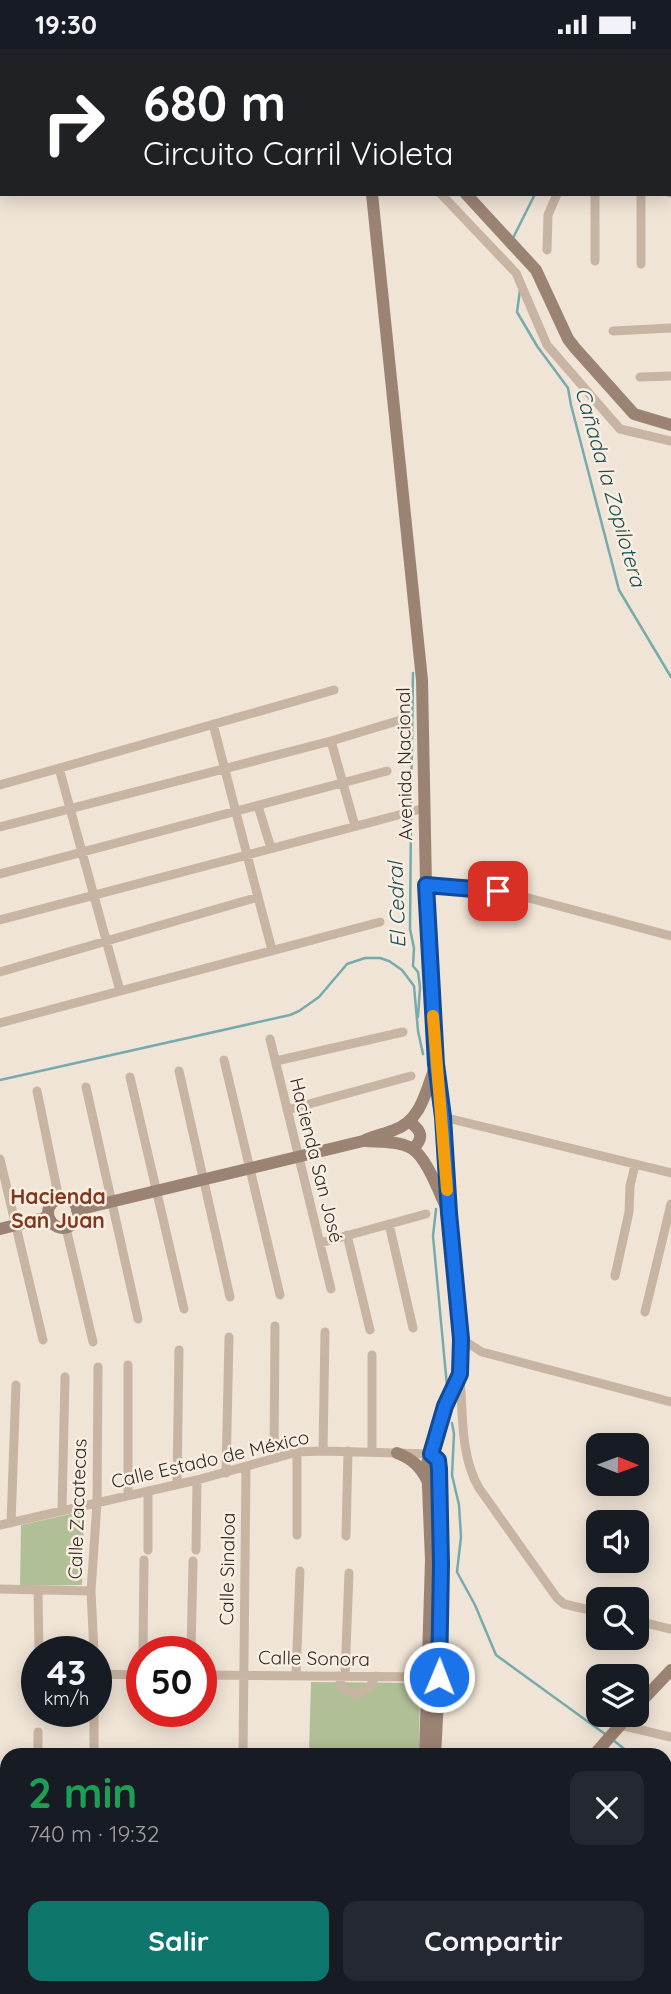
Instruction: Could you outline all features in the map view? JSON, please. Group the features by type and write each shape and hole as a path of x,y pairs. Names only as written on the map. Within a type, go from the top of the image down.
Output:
{"main road":[{"name":"Avenida Nacional","path":"372,196 422,680 426,885 436,1064 443,1117 461,1339 460,1374 445,1406 426,1463 435,1748"},
{"path":"468,196 536,270 568,339 575,348 634,414 671,425"},
{"path":"77,1210 363,1141 379,1133 394,1131 410,1122 421,1106 436,1064"},
{"path":"421,1106 443,1117"},
{"path":"410,1122 419,1128 421,1137 413,1149"},
{"path":"363,1141 394,1143 413,1149 424,1162 449,1213"},
{"path":"424,1162 445,1151"},
{"path":"59,1199 68,1199 77,1210 74,1223 66,1228 57,1227 48,1217 48,1208 59,1199"},
{"path":"0,1229 48,1217"},
{"path":"397,1453 411,1459 428,1483"},
{"name":"Avenida Nacional","path":"426,1748 434,1677 441,1564 439,1469 438,1460 431,1454"},
{"path":"649,1693 671,1670"},
{"path":"600,1748 618,1727"}],"street":[{"path":"443,196 516,273 547,345 620,429 671,441"},
{"path":"547,250 548,215 556,196"},
{"path":"595,196 595,261"},
{"path":"641,196 641,264"},
{"path":"613,331 671,328"},
{"path":"640,377 671,376"},
{"path":"0,785 334,690"},
{"path":"0,827 331,741 404,719"},
{"path":"213,725 272,950"},
{"path":"331,741 355,826"},
{"path":"59,768 120,991"},
{"path":"0,874 387,771"},
{"path":"258,806 271,848"},
{"path":"0,920 425,808"},
{"path":"426,885 498,891 671,936"},
{"path":"0,972 258,897"},
{"path":"0,1023 380,922"},
{"path":"276,1061 403,1032"},
{"name":"Hacienda San José","path":"270,1039 331,1289"},
{"path":"224,1060 280,1295"},
{"path":"178,1072 230,1297"},
{"path":"287,1109 411,1076"},
{"path":"131,1077 184,1308"},
{"path":"86,1087 138,1319"},
{"path":"37,1091 59,1199"},
{"path":"443,1117 671,1173"},
{"path":"0,1159 43,1340"},
{"path":"615,1276 629,1212 630,1186 635,1165"},
{"path":"645,1312 671,1204"},
{"path":"320,1243 426,1214"},
{"path":"389,1224 414,1328"},
{"path":"66,1228 93,1342"},
{"path":"347,1235 370,1329"},
{"path":"274,1458 275,1326"},
{"path":"323,1451 325,1332"},
{"path":"226,1473 229,1337"},
{"path":"461,1339 482,1352 671,1402"},
{"path":"177,1484 178,1350"},
{"path":"372,1355 372,1452"},
{"path":"128,1365 128,1495"},
{"name":"Calle Zacatecas","path":"93,1636 91,1591 97,1503 98,1367"},
{"path":"460,1374 471,1475 557,1598 564,1604 586,1609"},
{"path":"62,1510 65,1377"},
{"path":"11,1523 16,1385"},
{"path":"346,1536 348,1451"},
{"path":"297,1452 297,1535"},
{"name":"Calle Estado de México","path":"0,1525 226,1473 297,1452 431,1454"},
{"name":"Calle Sinaloa","path":"243,1748 246,1468"},
{"path":"196,1550 197,1480"},
{"path":"148,1491 148,1550"},
{"path":"143,1636 144,1560"},
{"path":"192,1636 194,1561"},
{"path":"296,1676 300,1571"},
{"path":"349,1573 342,1689 358,1694 370,1686 376,1676"},
{"path":"0,1589 91,1591"},
{"path":"38,1590 38,1636"},
{"path":"649,1624 671,1629"},
{"name":"Calle Sonora","path":"217,1675 434,1677"},
{"path":"94,1727 94,1748"},
{"path":"643,1727 671,1737"},
{"path":"38,1732 38,1748"}],"green space":[{"path":"84,1511 82,1585 20,1586 21,1525"},
{"path":"311,1682 420,1683 419,1748 309,1748"}],"waterway":[{"name":"Cañada la Zopilotera","path":"513,238 534,196"},
{"name":"Cañada la Zopilotera","path":"520,290 517,312 537,346 568,388 619,590 671,677"},
{"name":"El Cedral","path":"411,805 413,673"},
{"name":"El Cedral","path":"411,818 410,929 414,948 413,966 418,972 420,987 418,1017"},
{"path":"0,1080 290,1015 319,997 347,964 365,958 389,961 402,970 414,986 423,1054"},
{"path":"436,1209 433,1236 447,1386"},
{"path":"452,1423 452,1475 459,1505 461,1537 457,1572 475,1605 496,1655 605,1734"},
{"path":"613,1740 623,1748"}],"slow traffic":[{"path":"433,1016 447,1190"}],"district":[{"name":"Hacienda San Juan","path":"58,1209"}],"route":[{"path":"439,1677 439,1469 438,1460 431,1454 445,1406 460,1374 461,1339 443,1117 436,1064 426,885 498,891"}]}
